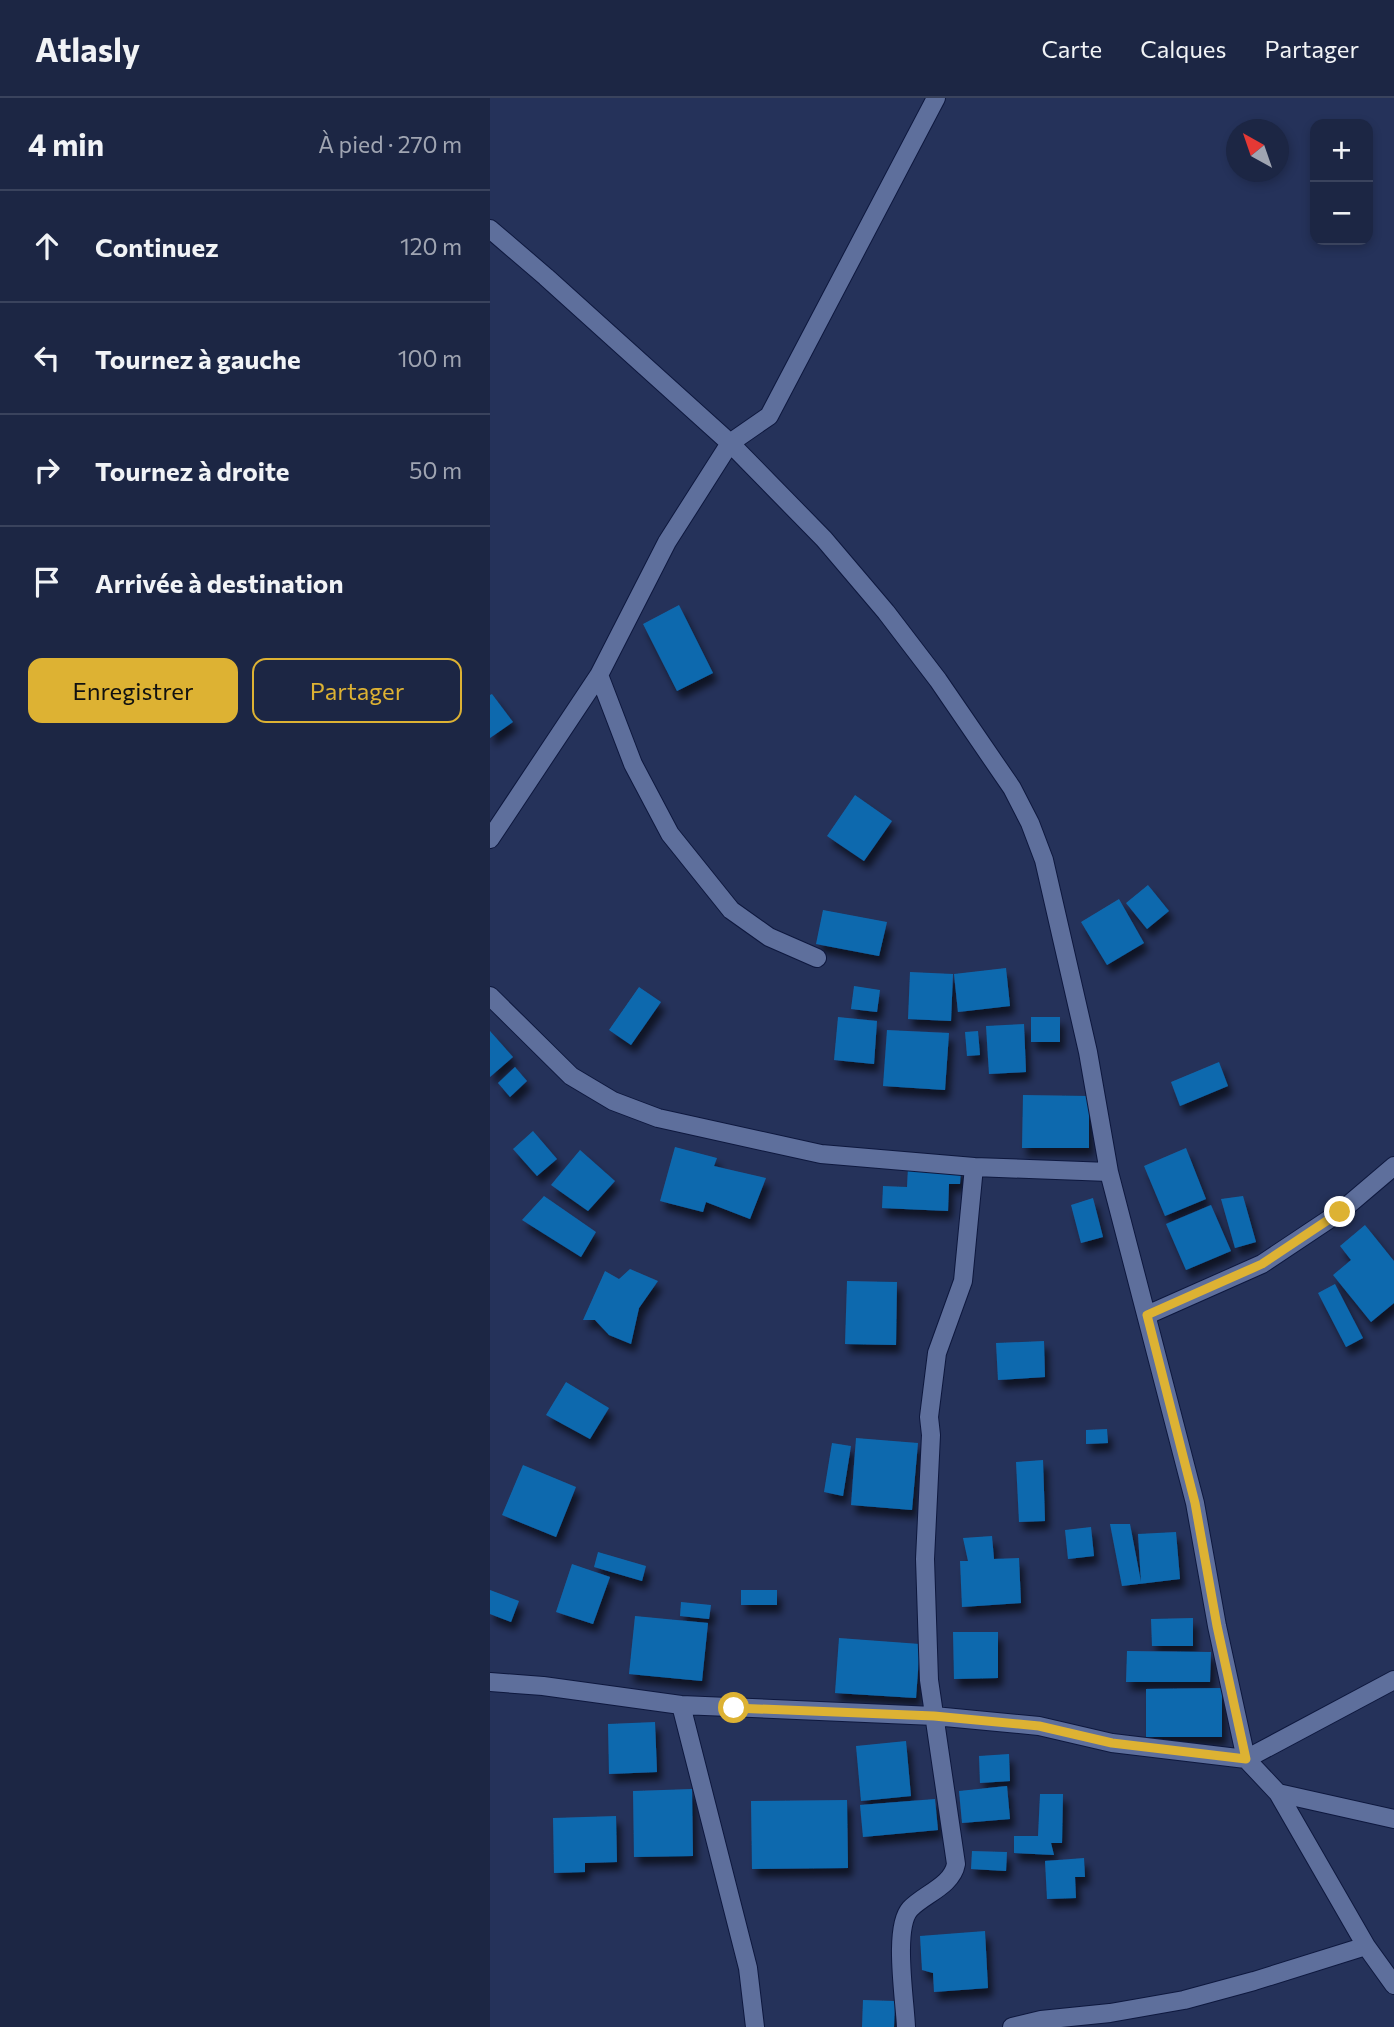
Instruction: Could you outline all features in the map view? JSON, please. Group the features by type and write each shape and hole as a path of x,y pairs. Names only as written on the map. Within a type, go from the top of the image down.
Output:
{"street":[{"path":"490,839 599,675 667,542 730,443 769,416 936,98"},
{"path":"490,229 547,277 730,443 824,539 886,612 938,680 1012,788 1030,823 1044,860 1088,1052 1109,1172 1195,1503 1217,1626 1246,1759 1278,1793 1366,1947 1394,1986"},
{"path":"599,675 633,764 670,834 731,910 769,937 817,958"},
{"path":"490,996 571,1076 613,1101 658,1118 821,1154 974,1167 1109,1172"},
{"path":"1147,1315 1262,1264 1340,1212 1394,1166"},
{"path":"906,2027 900,1931 910,1909 951,1877 956,1864 929,1680 925,1559 931,1435 929,1417 937,1353 963,1281 974,1167"},
{"path":"490,1682 543,1686 681,1706 934,1716 1039,1726 1112,1743 1246,1759 1394,1680"},
{"path":"681,1706 748,1968 755,2027"},
{"path":"1278,1793 1394,1819"},
{"path":"1012,2027 1041,2020 1110,2013 1184,2000 1366,1947"}],"building":[{"path":"679,605 713,673 677,691 643,624"},
{"path":"492,694 513,722 490,738 490,695"},
{"path":"855,795 892,821 864,861 827,836"},
{"path":"1148,885 1169,911 1147,929 1126,903"},
{"path":"1119,899 1144,943 1107,965 1081,922"},
{"path":"823,910 887,922 879,956 816,944"},
{"path":"1006,968 1010,1006 958,1012 954,974"},
{"path":"910,972 953,974 951,1021 908,1019"},
{"path":"854,986 880,990 877,1012 851,1009"},
{"path":"639,987 661,1002 631,1045 609,1030"},
{"path":"838,1017 877,1021 874,1064 834,1060"},
{"path":"1031,1017 1060,1017 1060,1042 1031,1042"},
{"path":"1024,1024 1026,1072 989,1074 986,1026"},
{"path":"887,1030 949,1033 945,1090 883,1086"},
{"path":"490,1031 513,1057 490,1077"},
{"path":"978,1031 980,1055 967,1056 965,1032"},
{"path":"1219,1062 1228,1086 1180,1106 1171,1082"},
{"path":"515,1067 527,1081 510,1097 498,1083"},
{"path":"1023,1095 1089,1096 1089,1148 1022,1148"},
{"path":"533,1131 557,1159 537,1176 513,1149"},
{"path":"675,1147 717,1158 714,1166 766,1178 750,1219 706,1202 703,1212 660,1201"},
{"path":"1186,1148 1206,1199 1165,1216 1144,1166"},
{"path":"580,1150 615,1181 588,1211 551,1185"},
{"path":"908,1167 961,1169 960,1184 949,1184 948,1211 882,1208 883,1186 907,1187"},
{"path":"544,1196 596,1232 581,1257 522,1220"},
{"path":"1243,1196 1256,1242 1235,1248 1221,1199"},
{"path":"1093,1198 1103,1237 1081,1243 1071,1205"},
{"path":"1211,1205 1231,1251 1186,1270 1166,1224"},
{"path":"1365,1225 1394,1261 1394,1303 1371,1322 1333,1275 1351,1260 1340,1246"},
{"path":"630,1269 658,1281 639,1308 631,1344 609,1335 595,1320 583,1320 605,1271 619,1279"},
{"path":"847,1281 897,1282 896,1345 845,1344"},
{"path":"1335,1284 1363,1338 1346,1347 1318,1293"},
{"path":"1044,1341 1045,1377 998,1380 996,1343"},
{"path":"566,1382 609,1408 590,1439 546,1415"},
{"path":"1107,1429 1108,1443 1086,1444 1086,1430"},
{"path":"856,1438 918,1443 912,1510 851,1505"},
{"path":"832,1443 851,1446 843,1496 824,1492"},
{"path":"1043,1460 1045,1521 1019,1522 1016,1462"},
{"path":"523,1465 576,1487 556,1537 502,1515"},
{"path":"1110,1524 1130,1524 1141,1582 1138,1534 1176,1532 1180,1579 1122,1586"},
{"path":"1091,1527 1094,1556 1068,1559 1065,1530"},
{"path":"992,1536 994,1559 1019,1558 1021,1603 962,1607 960,1561 968,1561 963,1538"},
{"path":"598,1552 646,1566 642,1581 594,1567"},
{"path":"572,1564 610,1577 593,1624 556,1612"},
{"path":"490,1590 519,1601 511,1622 490,1614"},
{"path":"741,1590 777,1590 777,1605 741,1605"},
{"path":"681,1602 711,1605 709,1619 680,1616"},
{"path":"635,1616 708,1623 702,1681 629,1674"},
{"path":"1193,1618 1193,1646 1152,1646 1151,1619"},
{"path":"953,1632 998,1632 998,1678 954,1679"},
{"path":"839,1638 920,1644 916,1698 835,1693"},
{"path":"1127,1651 1211,1652 1210,1682 1126,1682"},
{"path":"1222,1688 1222,1737 1146,1737 1146,1689"},
{"path":"655,1722 657,1772 609,1774 608,1724"},
{"path":"906,1741 911,1796 861,1801 856,1746"},
{"path":"1009,1754 1010,1781 980,1783 979,1756"},
{"path":"1007,1786 1010,1819 962,1823 959,1791"},
{"path":"692,1789 693,1856 634,1857 633,1791"},
{"path":"1040,1794 1063,1794 1062,1843 1051,1843 1054,1855 1014,1853 1014,1836 1038,1836"},
{"path":"935,1799 938,1830 863,1837 860,1805"},
{"path":"847,1800 848,1868 752,1869 751,1801"},
{"path":"616,1816 617,1862 585,1863 585,1872 554,1873 553,1818"},
{"path":"972,1851 1007,1852 1006,1871 971,1869"},
{"path":"1084,1858 1085,1877 1075,1877 1076,1898 1047,1899 1045,1861"},
{"path":"985,1931 988,1988 934,1992 933,1973 922,1970 920,1936"},
{"path":"863,2000 895,2001 894,2027 862,2027"}],"route":[{"path":"734,1708 934,1716 1039,1726 1112,1743 1246,1759 1217,1626 1195,1503 1147,1315 1262,1264 1340,1212"}]}
